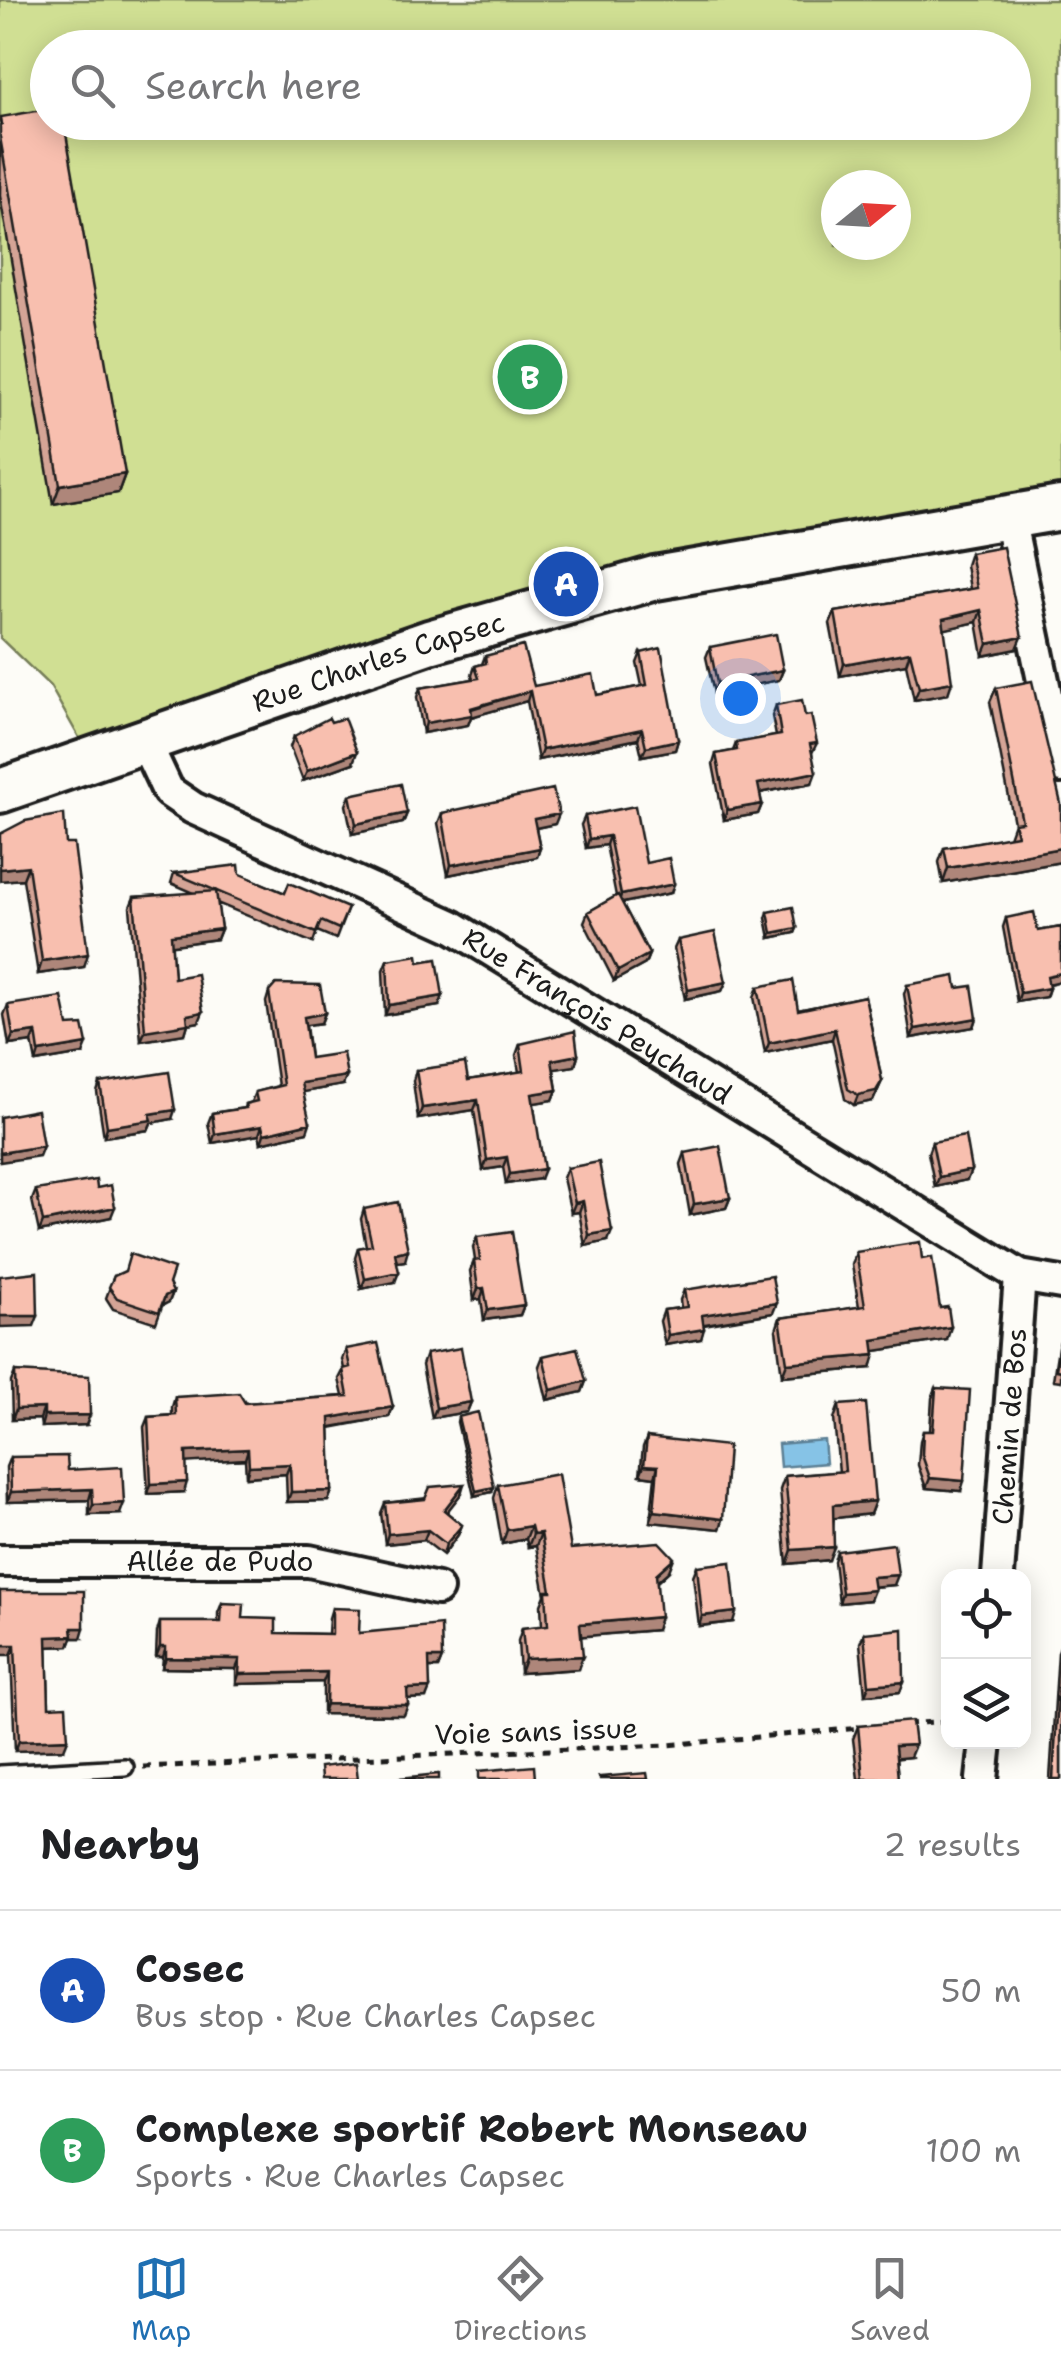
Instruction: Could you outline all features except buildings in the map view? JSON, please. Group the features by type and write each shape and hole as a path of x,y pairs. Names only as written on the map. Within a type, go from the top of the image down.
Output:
{"street":[{"name":"Rue Charles Capsec","path":"0,791 430,642 654,578 1061,508"},
{"path":"1009,517 1061,768"},
{"name":"Rue François Peychaud","path":"145,742 168,792 193,808 452,926 1020,1276 1061,1282"},
{"name":"Chemin de Bos","path":"999,1569 1020,1276"},
{"name":"Allée de Pudo","path":"0,1560 310,1561 436,1589"},
{"path":"982,1779 985,1749"}],"lane":[{"path":"0,1774 125,1767"}],"path":[{"path":"892,1726 941,1722"},
{"name":"Voie sans issue","path":"125,1767 667,1745 873,1727"}],"green space":[{"path":"0,0 1061,0 1061,508 655,578 81,741 50,686 0,638"}],"water":[{"path":"824,1440 826,1463 780,1467 778,1444"}],"place":[{"name":"Complexe sportif Robert Monseau","path":"530,377"},
{"name":"Cosec","path":"566,584"}]}
